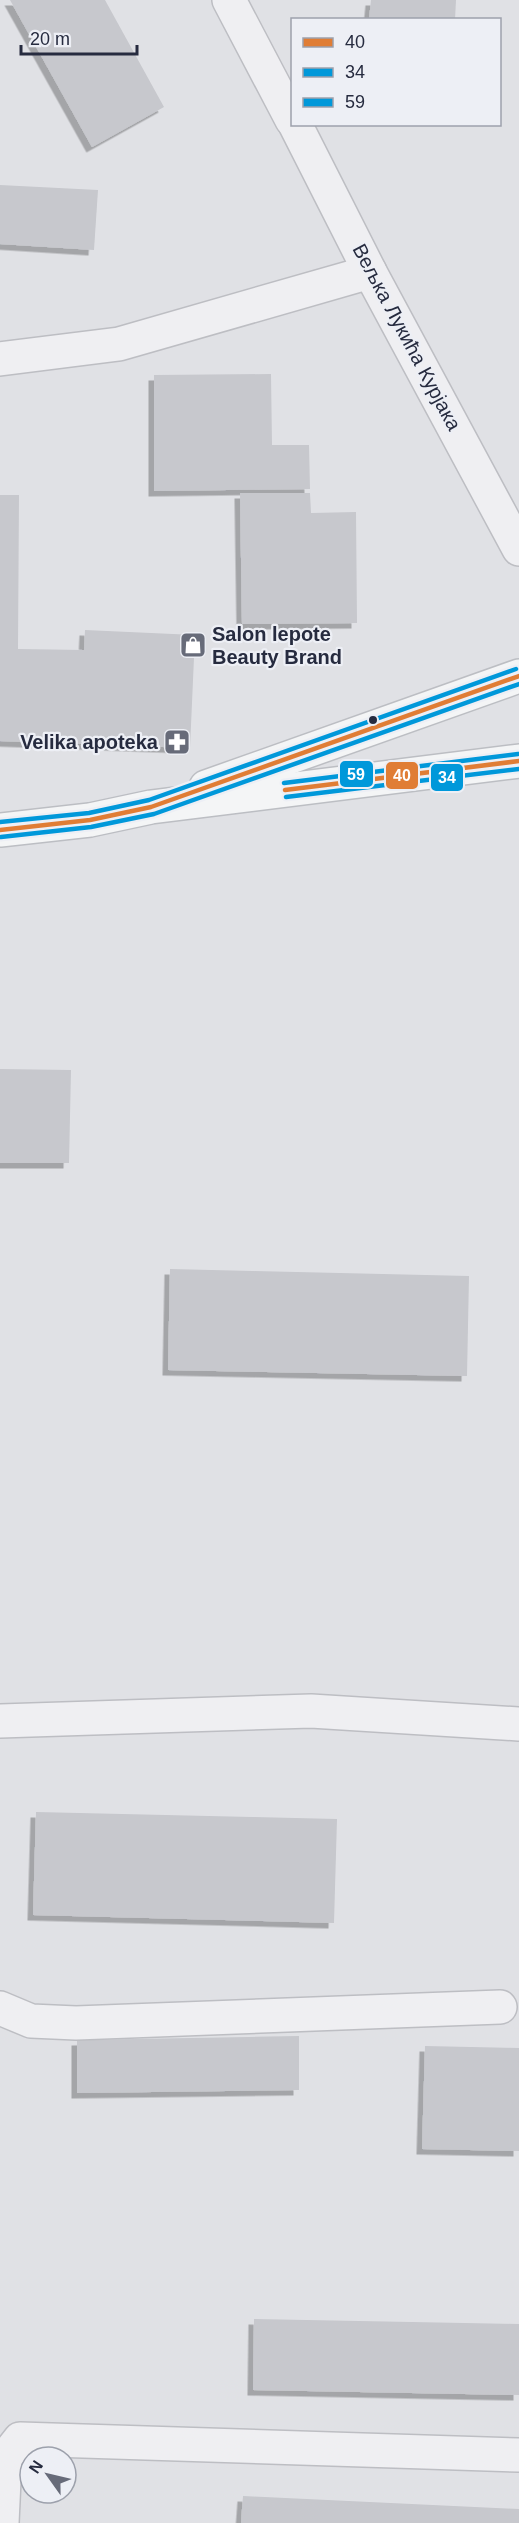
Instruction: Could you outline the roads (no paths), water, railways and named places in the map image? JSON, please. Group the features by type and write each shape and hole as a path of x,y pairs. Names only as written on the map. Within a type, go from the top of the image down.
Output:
{"main road":[{"path":"151,807 519,676"},
{"path":"0,830 90,820 151,807 519,761"}],"street":[{"path":"228,0 291,118"},
{"name":"Вељка Лукића Курјака","path":"296,126 370,272 519,549"},
{"path":"0,359 119,344 370,272"},
{"path":"0,1721 311,1711 519,1724"},
{"path":"0,2008 32,2021 76,2023 500,2007"},
{"path":"2,2523 5,2458 20,2439 519,2455"}],"place":[{"name":"Salon lepote Beauty Brand","path":"193,645"},
{"name":"Velika apoteka","path":"177,742"}]}
